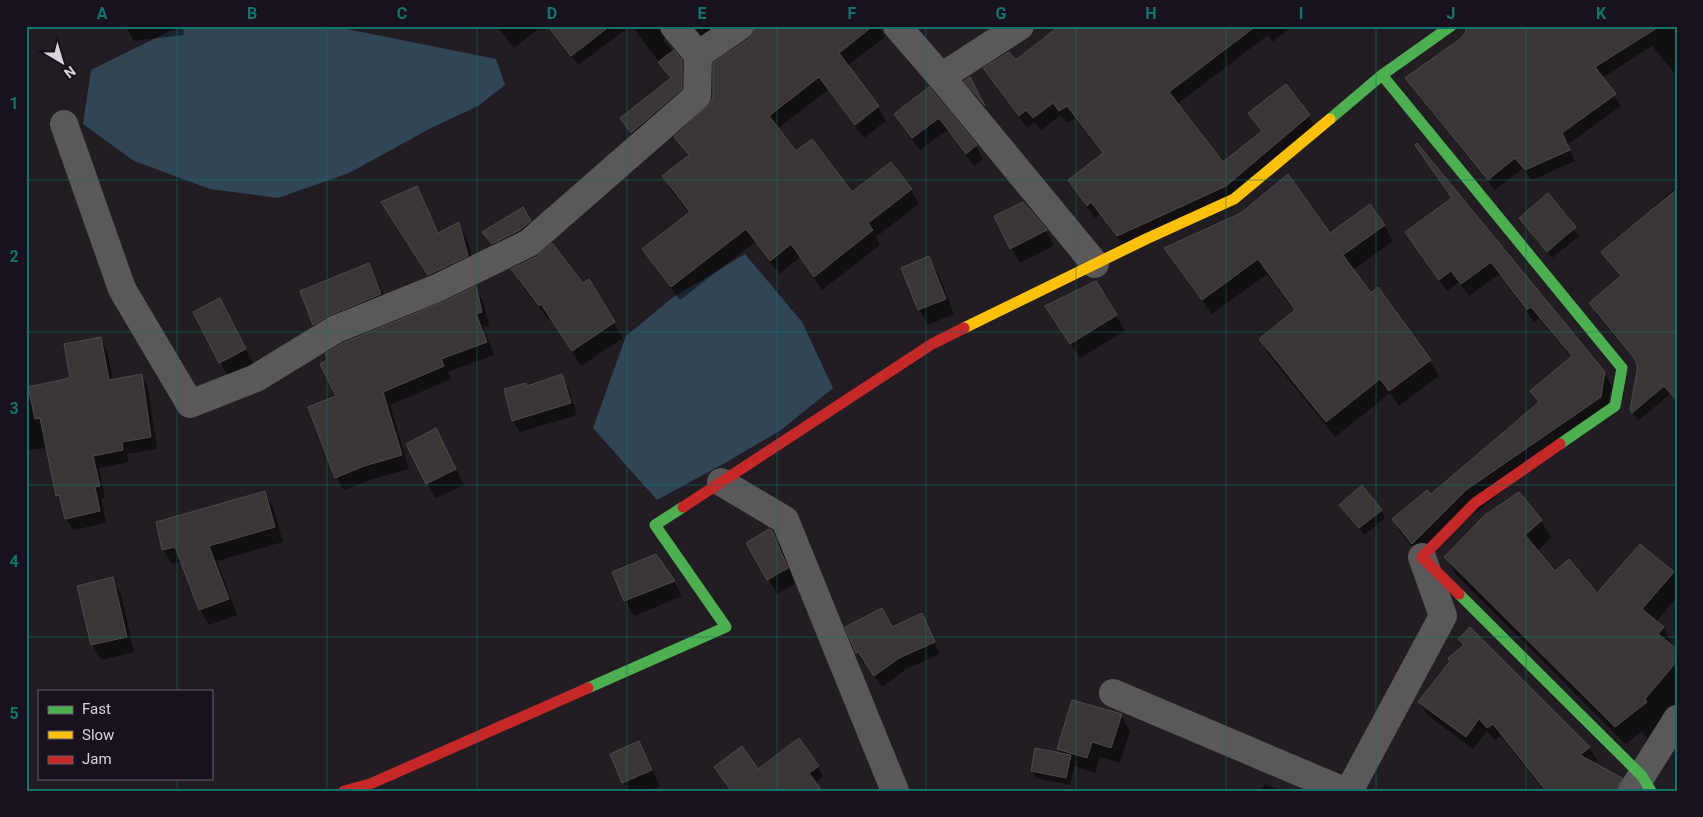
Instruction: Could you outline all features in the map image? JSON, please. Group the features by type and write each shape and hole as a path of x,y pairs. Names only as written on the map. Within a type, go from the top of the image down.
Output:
{"street":[{"path":"64,124 122,290 190,404 256,378 336,329 435,289 529,243 697,96 698,55 674,26"},
{"path":"698,55 740,26"},
{"path":"897,26 1095,264"},
{"path":"941,77 1020,26"},
{"path":"344,791 370,784 726,628 655,525 932,344 1095,264 1234,199 1382,75 1451,26"},
{"path":"1382,75 1622,368 1614,406 1475,503 1422,557"},
{"path":"721,482 785,520 895,791"},
{"path":"1422,557 1642,786 1677,719"},
{"path":"1349,791 1443,616 1422,557"},
{"path":"1113,692 1344,791"}],"water":[{"path":"180,26 332,26 496,59 505,85 478,106 431,128 349,173 278,198 210,189 134,161 83,124 91,70"},
{"path":"745,254 802,322 833,388 781,430 657,500 593,428 626,336 672,298"}],"building":[{"path":"548,26 610,26 571,56"},
{"path":"755,26 873,26 839,53 879,106 855,125 819,77 769,116 796,151 812,139 852,192 891,162 912,189 868,223 873,230 814,277 791,244 770,261 746,229 671,287 642,249 690,212 662,176 689,155 674,137 711,103 713,96 713,63 749,39 754,33"},
{"path":"1059,26 1256,26 1169,92 1223,162 1262,131 1248,113 1286,84 1310,115 1226,186 1117,236 1091,202 1087,206 1068,180 1103,153 1067,106 1059,111 1053,103 1033,118 1026,110 1019,116 983,68 1009,52 1016,60"},
{"path":"1467,26 1660,26 1595,67 1616,94 1562,133 1570,150 1525,170 1515,158 1488,180 1405,78 1460,39 1465,33"},
{"path":"674,50 682,60 682,89 631,133 620,118 671,78 658,62"},
{"path":"970,77 985,106 964,81"},
{"path":"929,87 977,145 966,154 939,118 912,138 894,114"},
{"path":"1417,143 1605,372 1601,397 1466,490 1412,544 1392,519 1427,490 1431,494 1539,402 1530,391 1572,356 1531,307 1527,310 1491,262 1461,284 1451,271 1439,280 1405,232 1452,198 1415,145"},
{"path":"1288,174 1330,233 1370,204 1385,225 1343,255 1371,293 1378,287 1431,360 1389,391 1380,379 1326,422 1259,339 1295,310 1258,259 1202,300 1164,248 1241,213"},
{"path":"417,186 438,233 459,222 468,256 428,275 381,202"},
{"path":"1677,189 1677,401 1664,386 1632,413 1630,410 1637,364 1589,303 1621,276 1601,252"},
{"path":"1548,193 1576,227 1547,252 1519,218"},
{"path":"1023,202 1047,230 1010,249 994,216"},
{"path":"523,207 531,221 520,230 492,244 482,232"},
{"path":"552,243 583,283 589,279 615,322 572,351 541,304 539,306 511,269 536,257"},
{"path":"929,256 946,299 918,310 901,268"},
{"path":"369,263 381,294 330,315 313,325 300,291"},
{"path":"1096,281 1117,315 1070,344 1045,306"},
{"path":"476,286 482,312 476,314 487,342 441,359 444,366 383,392 402,455 364,466 335,478 308,407 336,396 320,364 327,360 325,354 343,343 441,303"},
{"path":"220,298 246,349 219,363 193,312"},
{"path":"101,337 109,380 142,374 151,437 122,442 123,450 93,456 100,486 95,487 100,511 65,519 59,495 56,496 40,418 35,419 28,387 70,378 64,344"},
{"path":"562,374 571,403 512,421 504,389 526,383 527,386"},
{"path":"436,428 456,469 426,484 406,444"},
{"path":"1362,485 1382,510 1359,528 1339,505"},
{"path":"265,491 275,527 209,546 229,599 199,610 175,547 162,550 156,522"},
{"path":"1519,492 1542,520 1525,535 1555,571 1569,559 1597,593 1640,544 1674,572 1642,609 1664,627 1658,634 1677,649 1677,661 1645,699 1647,702 1615,727 1444,557 1485,515"},
{"path":"769,529 772,531 788,568 767,580 746,543"},
{"path":"656,554 675,581 624,601 612,572"},
{"path":"113,577 127,637 91,645 77,586"},
{"path":"882,608 892,627 922,613 935,642 899,658 874,676 858,652 856,653 845,627"},
{"path":"1470,627 1590,747 1580,755 1622,778 1616,791 1546,791 1493,724 1487,728 1479,719 1466,737 1418,702 1450,661 1448,658 1464,645 1458,639"},
{"path":"1072,700 1122,714 1111,748 1092,742 1087,758 1057,749"},
{"path":"799,738 819,766 809,773 822,791 728,791 730,789 714,767 742,746 758,769"},
{"path":"639,741 652,770 622,783 610,754"},
{"path":"1035,748 1071,755 1066,778 1031,771"}],"traffic: fast":[{"path":"1330,119 1382,75 1451,26"},
{"path":"1382,75 1622,368 1615,406 1560,444"},
{"path":"588,688 726,627 655,525 683,507"},
{"path":"1459,594 1642,776 1651,791"}],"traffic: slow":[{"path":"964,328 1146,239 1234,199 1330,119"}],"traffic: jam":[{"path":"683,507 932,344 964,328"},
{"path":"1459,594 1422,557 1475,503 1560,444"},
{"path":"344,791 370,784 588,688"}]}
